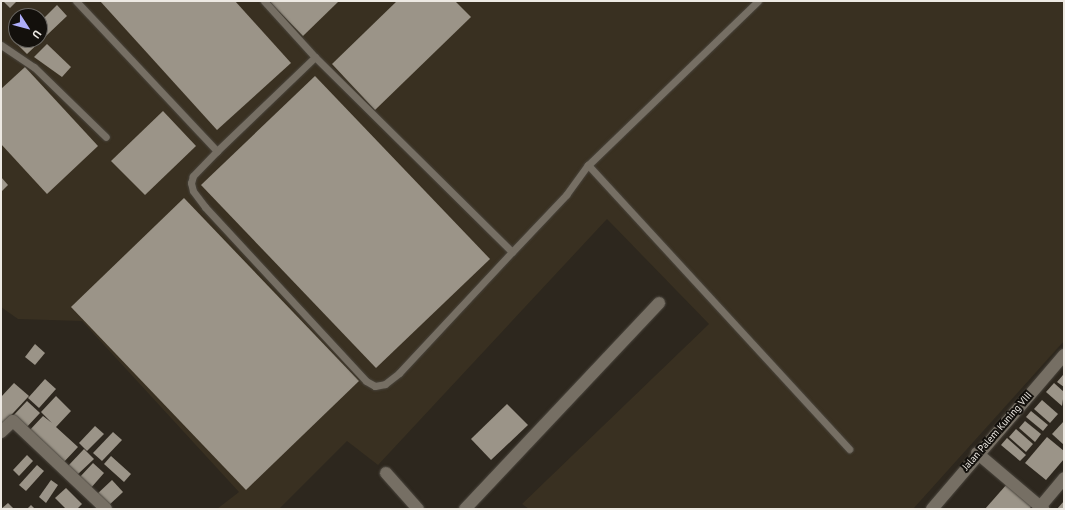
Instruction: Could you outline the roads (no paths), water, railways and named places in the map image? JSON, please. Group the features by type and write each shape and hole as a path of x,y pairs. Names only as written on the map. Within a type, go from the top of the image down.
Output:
{"street":[{"path":"465,509 659,303"},
{"name":"Jalan Palem Kuning VIII","path":"932,509 978,453 1064,355"},
{"path":"1,432 13,421 106,509"},
{"path":"978,453 1042,508 1064,478"},
{"path":"386,473 418,509"}],"lane":[{"path":"76,1 217,152"},
{"path":"264,1 316,57 512,252"},
{"path":"316,57 217,152 194,176 191,183 196,195 366,381 375,386 385,384 411,362 566,194 588,165 758,1"},
{"path":"1,45 34,67 106,137"},
{"path":"588,165 849,449"}]}
